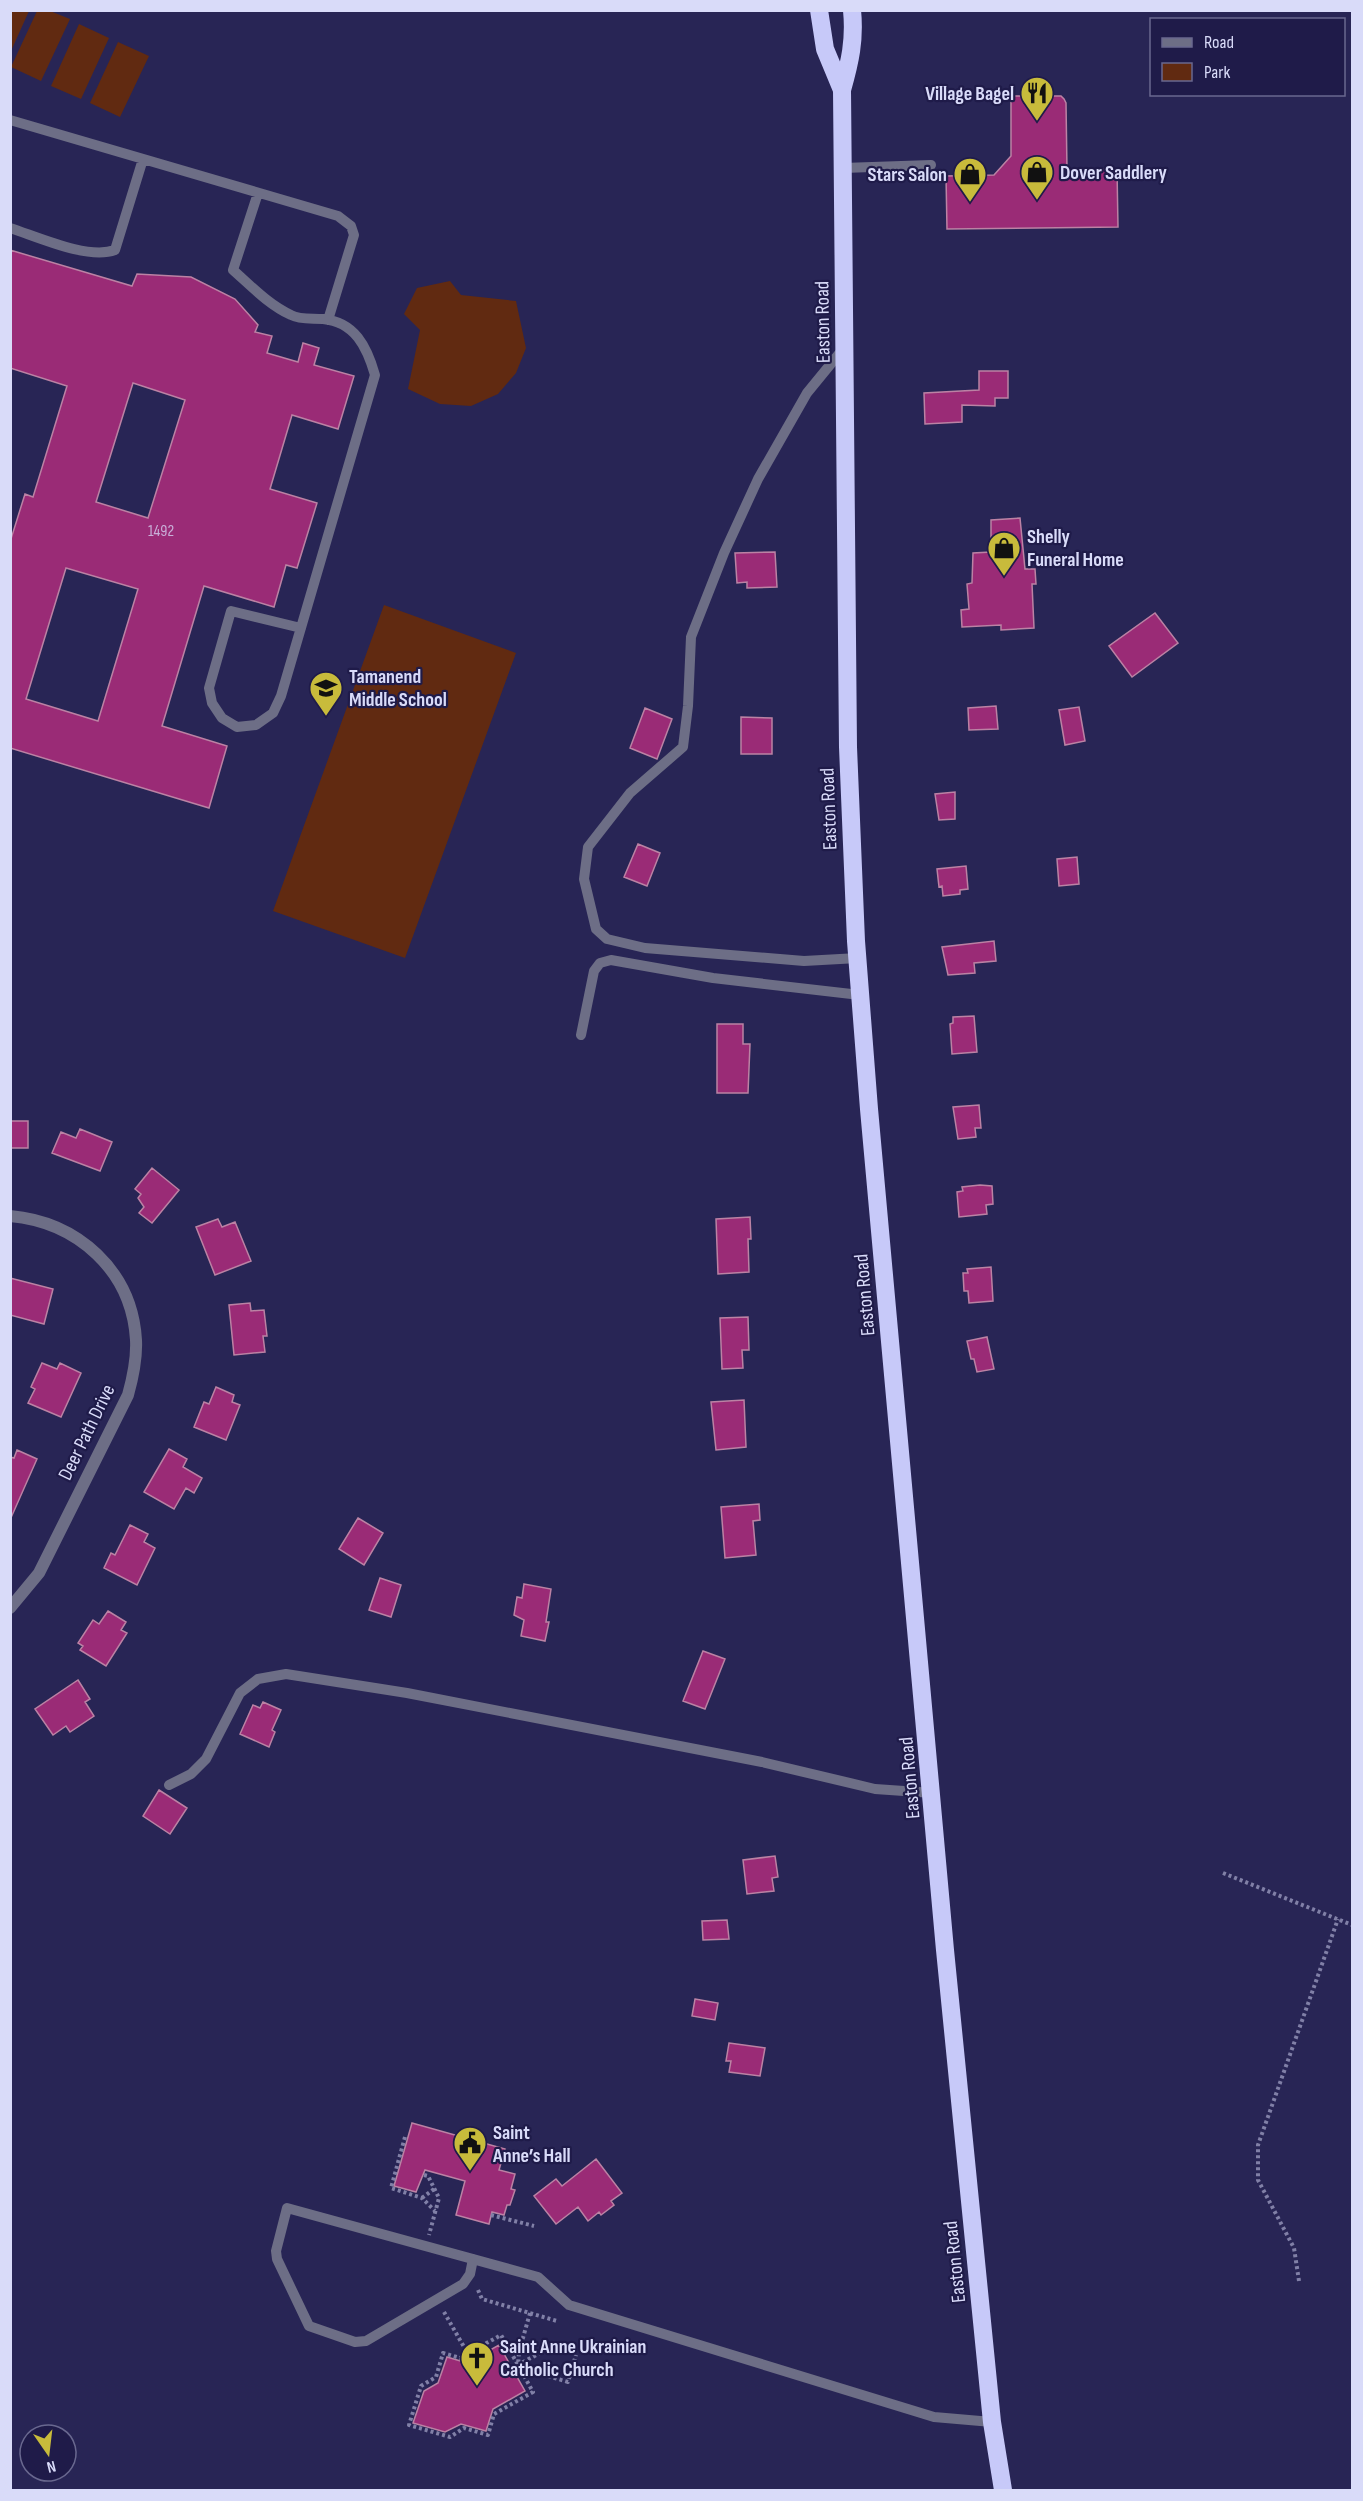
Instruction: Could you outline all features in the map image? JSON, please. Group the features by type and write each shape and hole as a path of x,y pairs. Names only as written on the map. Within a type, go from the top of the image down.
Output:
{"highway":[{"name":"Easton Road","path":"819,10 825,49 842,90"},
{"name":"Easton Road","path":"852,10 854,32 852,56 842,90 848,747 860,995 933,1793 945,1950 992,2422 1003,2490"}],"street":[{"name":"Deer Path Drive","path":"10,1216 48,1223 66,1230 89,1246 109,1267 124,1292 133,1319 136,1341 135,1368 128,1395 39,1573 10,1608"}],"lane":[{"path":"10,120 338,216 351,226 354,236 328,320"},
{"path":"10,228 89,252 104,254 116,250 143,159"},
{"path":"843,168 932,165"},
{"path":"258,193 233,270 276,306 293,317 328,320 347,325 368,352 375,375 301,628 281,696 273,713 256,725 237,727 222,718 212,703 209,688 231,611 301,628"},
{"path":"845,346 807,393 758,478 724,553 691,637 688,706 683,747 630,793 588,847 584,879 596,929 608,939 645,948 707,954 804,961 858,958"},
{"path":"581,1035 594,971 600,963 611,960 713,978 860,995"},
{"path":"169,1785 191,1774 206,1759 240,1693 258,1679 286,1674 407,1693 762,1762 875,1789 933,1793"},
{"path":"473,2259 470,2274 462,2284 366,2341 356,2342 309,2326 277,2259 276,2251 287,2208 473,2259 538,2277 569,2305 934,2417 992,2422"}],"path":[{"path":"1223,1873 1353,1925"},
{"path":"1299,2282 1294,2248 1258,2180 1258,2145 1338,1919"},
{"path":"405,2137 391,2188 422,2198 435,2211"},
{"path":"424,2175 428,2176 439,2198 428,2238"},
{"path":"422,2198 434,2189"},
{"path":"491,2215 534,2226"},
{"path":"477,2290 482,2299 557,2321"},
{"path":"518,2365 519,2352 530,2313"},
{"path":"450,2321 471,2361"},
{"path":"501,2335 518,2365 533,2392 494,2414 488,2435 464,2428 450,2437 409,2425 421,2386 436,2377 443,2353 460,2358 501,2335"},
{"path":"512,2368 555,2345"},
{"path":"518,2365 568,2382 576,2355"}],"green space":[{"path":"10,11 29,11 11,51"},
{"path":"37,11 50,11 70,19 41,81 11,67"},
{"path":"79,24 109,38 81,99 51,86"},
{"path":"118,42 149,56 120,117 90,103"},
{"path":"450,281 461,295 516,301 526,348 516,373 498,394 471,406 440,404 408,389 420,330 404,314 417,288"},
{"path":"384,605 516,653 405,958 273,911"}],"building":[{"path":"1011,96 1061,96 1064,99 1066,103 1067,170 1117,169 1118,227 947,229 946,176 994,175 1011,156"},
{"path":"10,250 132,286 137,274 191,277 235,299 258,325 255,332 272,336 267,353 298,362 303,343 319,348 314,365 354,376 338,429 292,415 270,489 317,503 297,568 286,565 274,607 204,586 162,726 227,746 209,808 10,748 10,542 25,494 33,497 67,386 10,368","holes":["133,383 185,400 148,518 96,502","66,568 138,589 98,721 26,699"]},
{"path":"979,371 1008,371 1008,398 995,398 995,406 962,405 962,422 925,424 924,393 979,390"},
{"name":"Shelly Funeral Home","path":"1020,518 1025,569 1035,569 1036,584 1032,584 1034,628 1001,630 1001,625 962,627 961,610 969,609 967,584 972,583 973,553 991,552 991,520"},
{"path":"775,552 777,587 747,588 747,582 737,583 735,553"},
{"path":"1155,613 1178,643 1132,677 1109,646"},
{"path":"996,706 998,729 969,730 968,708"},
{"path":"1079,707 1085,741 1065,745 1059,710"},
{"path":"645,708 672,719 657,759 630,748"},
{"path":"741,717 772,718 772,754 741,754"},
{"path":"955,792 955,819 939,820 935,794"},
{"path":"638,844 660,853 647,886 624,877"},
{"path":"1077,857 1079,884 1059,886 1057,859"},
{"path":"966,866 968,889 960,890 960,894 943,896 942,886 939,887 937,869"},
{"path":"994,941 996,961 974,963 975,973 948,975 942,947"},
{"path":"974,1016 977,1052 952,1054 950,1024 953,1023 953,1017"},
{"path":"717,1024 743,1024 743,1044 750,1044 748,1093 717,1093"},
{"path":"979,1105 981,1128 975,1128 976,1137 958,1139 953,1107"},
{"path":"10,1121 28,1121 28,1148 10,1148"},
{"path":"80,1129 112,1142 100,1171 52,1153 61,1132 76,1138"},
{"path":"152,1168 179,1190 152,1223 139,1213 144,1207 138,1198 141,1194 135,1189"},
{"path":"992,1186 993,1204 986,1205 987,1214 959,1217 957,1192 963,1191 962,1187"},
{"path":"750,1217 749,1272 718,1274 716,1219"},
{"path":"218,1219 222,1227 235,1222 251,1261 215,1275 196,1227"},
{"path":"991,1267 993,1301 969,1303 968,1291 964,1291 963,1273 968,1273 967,1269"},
{"path":"10,1278 53,1289 44,1324 10,1315"},
{"path":"250,1303 251,1311 264,1310 267,1336 263,1336 265,1352 234,1355 229,1305"},
{"path":"748,1317 749,1350 742,1350 743,1368 722,1369 720,1318"},
{"path":"987,1337 994,1369 977,1372 967,1341"},
{"path":"42,1363 57,1369 60,1363 81,1373 61,1417 28,1403 35,1389 31,1387"},
{"path":"216,1387 234,1395 232,1402 240,1405 226,1440 194,1427 204,1402 209,1404"},
{"path":"744,1400 746,1447 716,1450 711,1402"},
{"path":"169,1449 187,1459 183,1467 202,1478 194,1493 186,1488 174,1509 144,1492"},
{"path":"17,1450 37,1459 10,1520 10,1457 14,1458"},
{"path":"759,1504 760,1520 753,1521 756,1555 725,1558 721,1507"},
{"path":"358,1518 383,1533 364,1565 339,1549"},
{"path":"130,1525 148,1534 144,1542 155,1548 137,1585 104,1568 111,1553 115,1555"},
{"path":"380,1578 401,1585 391,1617 369,1610"},
{"path":"524,1584 551,1589 545,1641 521,1636 524,1620 514,1615 517,1597 522,1598"},
{"path":"108,1611 126,1622 121,1630 127,1633 106,1666 80,1650 83,1646 78,1643 93,1620 99,1624"},
{"path":"703,1651 725,1659 705,1709 683,1701"},
{"path":"78,1680 90,1699 85,1702 94,1716 70,1732 66,1726 53,1735 35,1709"},
{"path":"263,1702 281,1710 272,1730 275,1732 269,1747 240,1734 253,1705 260,1708"},
{"path":"159,1790 187,1808 170,1834 143,1816"},
{"path":"775,1856 778,1877 772,1878 774,1891 747,1894 743,1860"},
{"path":"727,1920 729,1939 703,1940 702,1921"},
{"path":"695,1999 718,2003 715,2020 692,2016"},
{"path":"729,2043 765,2048 760,2076 729,2072 731,2061 726,2061"},
{"name":"Saint Anne’s Hall","path":"412,2123 505,2149 499,2170 515,2174 511,2189 515,2190 504,2215 492,2212 489,2224 456,2215 465,2181 425,2170 416,2192 394,2186"},
{"path":"596,2159 622,2193 611,2201 614,2205 601,2215 599,2212 588,2221 578,2207 556,2224 534,2196 556,2179 562,2186"},
{"name":"Saint Anne Ukrainian Catholic Church","path":"499,2345 525,2391 493,2409 486,2431 461,2424 445,2432 413,2423 424,2391 438,2383 447,2357 467,2363"}],"place":[{"name":"Village Bagel","path":"1037,122"},
{"name":"Dover Saddlery","path":"1037,201"},
{"name":"Stars Salon","path":"970,203"},
{"name":"Shelly Funeral Home","path":"1004,577"},
{"name":"Tamanend Middle School","path":"326,717"},
{"name":"Saint Anne’s Hall","path":"470,2172"},
{"name":"Saint Anne Ukrainian Catholic Church","path":"477,2387"}]}
